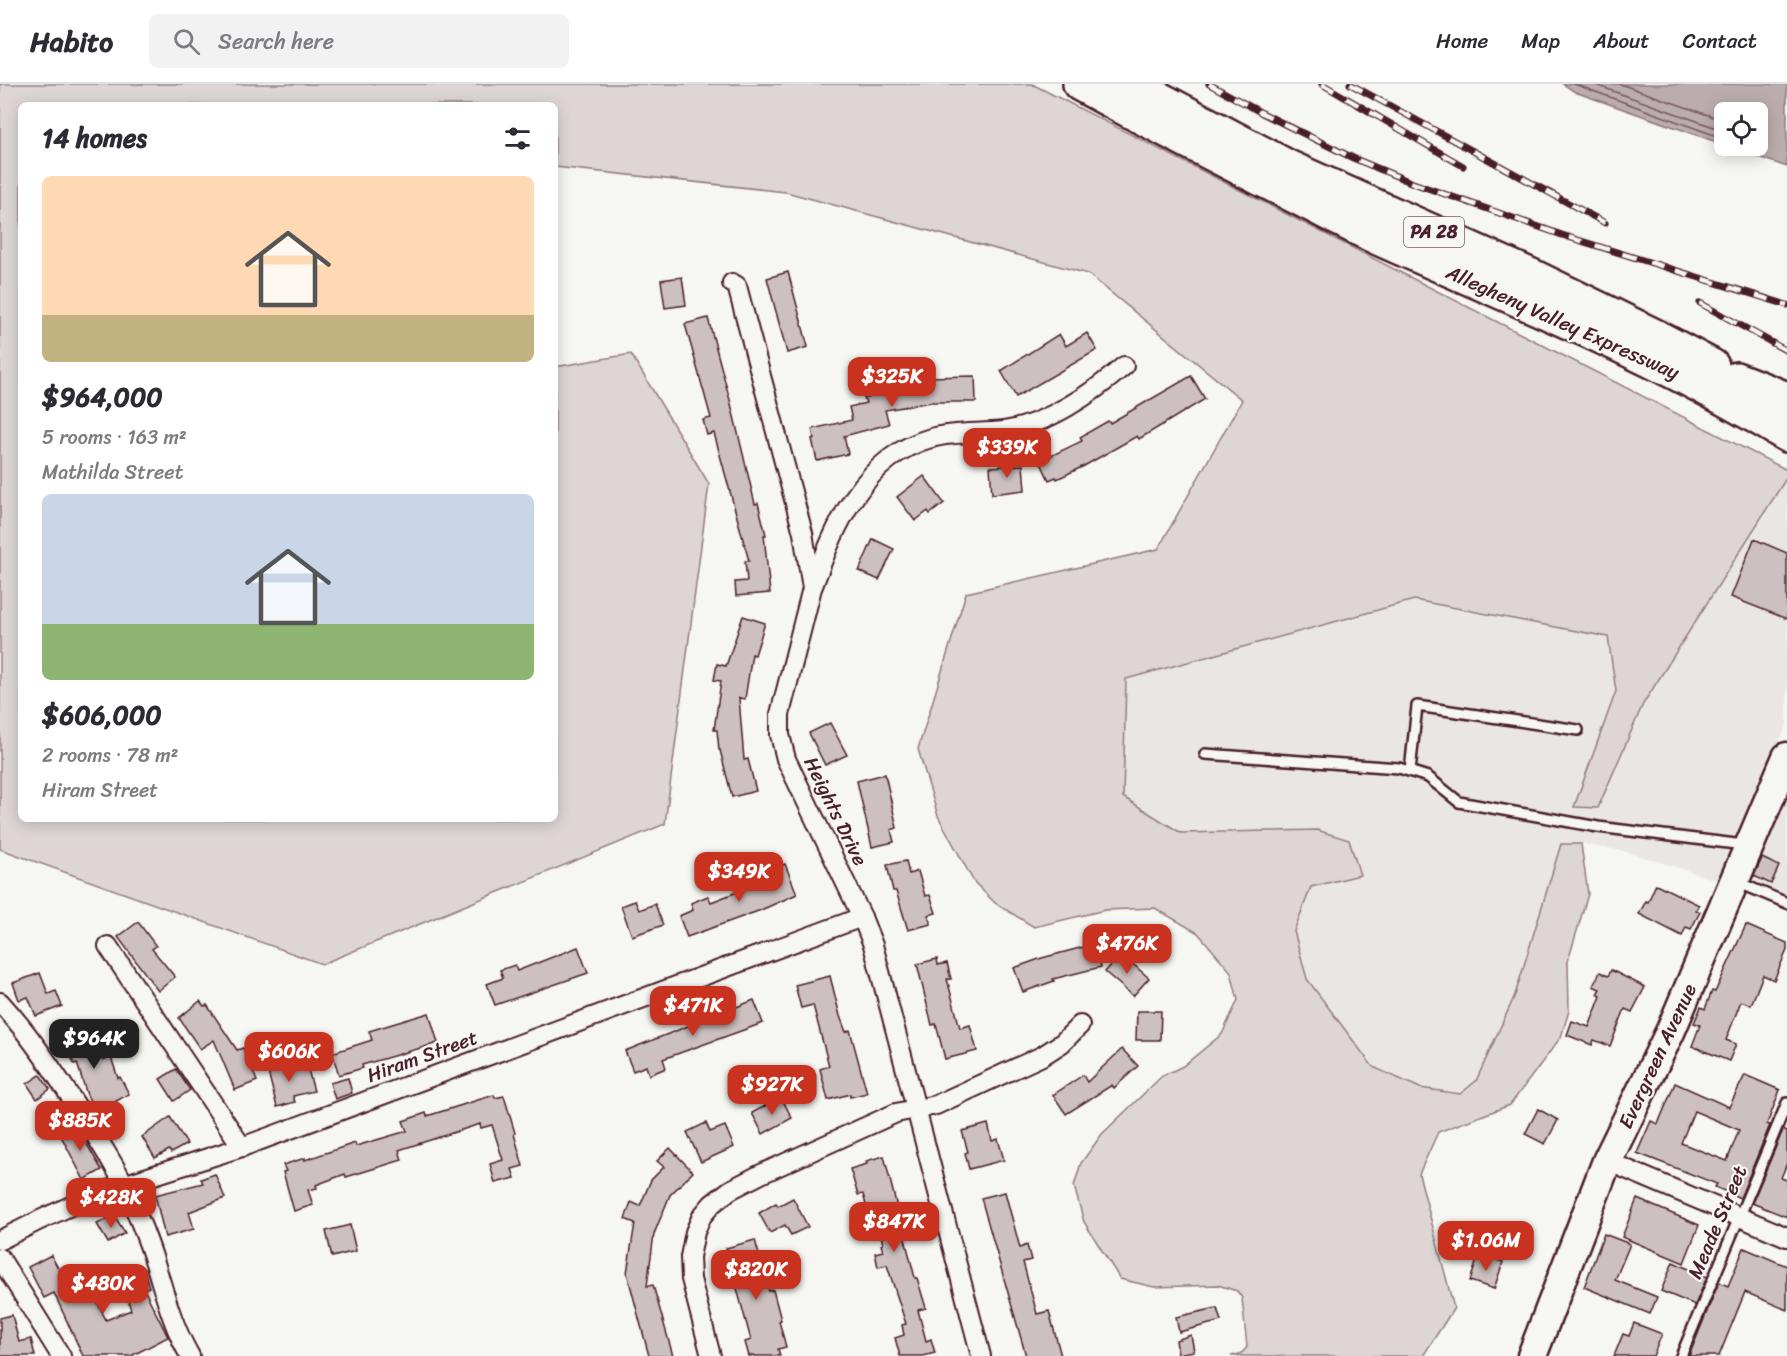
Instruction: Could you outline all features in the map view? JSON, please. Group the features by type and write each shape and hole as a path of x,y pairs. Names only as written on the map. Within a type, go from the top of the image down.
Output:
{"highway":[{"name":"Allegheny Valley Expressway","path":"1080,84 1375,237 1616,343 1744,408 1787,435"},
{"name":"Allegheny Valley Expressway","path":"1131,84 1288,167 1534,277 1655,336 1787,409"},
{"path":"1375,237 1464,291 1708,411 1787,457"},
{"path":"1736,379 1787,399"}],"main road":[{"name":"Evergreen Avenue","path":"1532,1356 1607,1161 1671,1030 1787,757"}],"street":[{"name":"Heights Drive","path":"732,283 737,286 802,533 812,588 784,692 780,714 780,735 786,759 862,917 873,945 981,1356"},
{"path":"812,588 827,547 858,490 875,470 899,453 930,438 958,432 1005,431 1028,424 1068,407 1101,386 1124,366"},
{"name":"Hiram Street","path":"0,1240 81,1202 124,1185 242,1147 862,917"},
{"path":"108,946 242,1147"},
{"path":"0,1002 27,1032 106,1151 124,1185 154,1260 169,1309 190,1356"},
{"path":"711,1356 691,1279 690,1257 694,1232 702,1216 712,1204 730,1190 761,1174 896,1113 936,1106 1042,1056 1062,1043 1080,1025"},
{"path":"1607,1161 1787,1237"},
{"path":"0,1258 61,1356"}],"lane":[{"path":"1410,771 1417,706 1578,730"},
{"path":"1205,754 1398,768 1428,777 1459,802 1598,827 1750,846"},
{"path":"1735,881 1787,903"},
{"name":"Meade Street","path":"1681,1356 1787,1103"}],"shaded area":[{"path":"0,84 1032,84 1787,470 1787,477 1643,704 1598,808 1574,807 1616,691 1608,637 1414,600 1126,679 1123,797 1181,833 1317,830 1349,840 1360,875 1311,887 1294,931 1307,979 1373,1067 1420,1088 1460,1094 1476,1081 1515,995 1561,844 1581,844 1588,894 1568,961 1569,1011 1561,1037 1510,1105 1438,1132 1419,1174 1454,1308 1423,1356 1231,1356 1241,1354 1247,1347 1242,1298 1237,1291 1218,1285 1154,1287 1120,1279 1084,1222 1074,1186 1081,1163 1102,1134 1162,1076 1183,1066 1222,1034 1238,1000 1231,972 1198,933 1155,908 1105,910 1034,927 995,903 974,882 938,816 918,749 966,593 1158,549 1242,400 1088,274 786,192 558,167 558,102 18,102 18,822 558,822 558,366 631,354 709,484 665,824 322,964 0,849"},
{"path":"1787,477 1787,724 1720,881 1625,851 1581,844 1561,845 1515,995 1476,1081 1460,1094 1420,1088 1373,1067 1307,979 1294,931 1311,887 1317,830 1181,833 1122,797 1126,679 1414,600 1608,637 1617,691 1574,807 1598,808 1643,704"},
{"path":"1787,792 1787,910 1747,892"}],"water":[{"path":"1563,84 1787,84 1787,167 1756,156 1768,156 1768,102 1714,102 1714,141 1575,92"}],"building":[{"path":"788,272 808,347 787,353 767,278"},
{"path":"682,277 686,305 665,308 661,280"},
{"path":"708,318 755,504 758,503 766,535 764,535 770,593 736,596 735,582 747,581 745,561 749,561 714,433 707,435 703,420 711,418 685,324"},
{"path":"1087,333 1097,350 1016,397 1001,371 1059,334 1066,346"},
{"path":"925,369 926,377 975,376 976,402 931,402 885,410 889,424 844,436 848,454 817,461 812,429 852,420 849,407 866,403 864,398 894,390 893,386 908,384 906,372"},
{"path":"1191,376 1205,399 1139,439 1137,436 1084,466 1057,479 1056,477 1049,480 1040,461 1082,441 1080,437 1108,421 1110,423"},
{"path":"1023,465 1025,490 992,494 990,467"},
{"path":"924,476 944,503 930,514 928,511 915,521 897,497"},
{"path":"873,539 894,549 879,580 859,571"},
{"path":"1754,539 1787,553 1787,619 1731,597"},
{"path":"743,616 765,623 755,655 752,654 745,699 739,698 744,760 748,759 756,791 732,797 719,750 717,730 714,730 721,681 714,680 717,664 726,666"},
{"path":"830,723 847,755 825,765 809,733"},
{"path":"885,774 897,828 891,830 894,842 872,847 857,781"},
{"path":"1762,858 1779,866 1771,884 1754,876"},
{"path":"906,861 909,874 918,871 925,896 930,895 936,913 928,915 931,924 908,930 896,891 893,891 887,865"},
{"path":"785,864 797,894 687,937 679,916 693,910 691,903 708,896 711,902 766,881 762,873"},
{"path":"1656,884 1699,905 1696,910 1700,912 1691,929 1686,927 1682,936 1639,914 1646,901 1648,902"},
{"path":"635,901 639,910 655,904 663,925 632,936 621,906"},
{"path":"138,922 156,946 152,949 175,977 158,991 118,937"},
{"path":"1746,925 1787,943 1787,950 1774,980 1763,975 1751,1005 1741,1001 1726,1040 1736,1044 1729,1061 1692,1046 1700,1025 1694,1023 1701,1007 1705,1009 1712,991 1715,992"},
{"path":"1095,944 1101,967 1053,979 1054,981 1023,992 1014,968"},
{"path":"578,947 588,973 495,1005 487,984 503,978 500,970 515,965 517,971"},
{"path":"1121,954 1149,978 1133,996 1105,972"},
{"path":"937,959 938,965 947,963 951,979 947,979 960,1028 970,1025 977,1051 945,1059 936,1024 932,1025 917,964"},
{"path":"1611,970 1645,987 1632,1012 1625,1009 1610,1046 1594,1040 1592,1045 1567,1035 1572,1021 1589,1027 1601,996 1597,994 1600,989 1593,986 1600,972 1608,976"},
{"path":"40,973 48,994 56,991 62,1006 36,1016 28,997 19,1000 13,983"},
{"path":"830,976 840,1016 846,1032 850,1030 867,1093 850,1097 850,1094 828,1100 820,1069 829,1066 813,1005 801,1008 795,985"},
{"path":"754,1000 763,1023 663,1059 666,1068 649,1075 646,1066 633,1071 625,1051"},
{"path":"200,1001 204,1006 207,1005 237,1050 243,1048 257,1081 235,1090 214,1040 200,1049 179,1018"},
{"path":"1137,1011 1161,1011 1160,1040 1136,1040"},
{"path":"429,1013 438,1043 362,1065 363,1068 339,1075 332,1053 372,1040 369,1031"},
{"path":"85,1025 92,1046 97,1044 103,1060 111,1057 118,1078 120,1077 129,1094 116,1101 118,1105 97,1115 87,1095 77,1063 74,1064 69,1051 65,1052 59,1034"},
{"path":"1122,1049 1138,1066 1114,1088 1112,1085 1066,1114 1053,1095 1083,1075 1087,1082"},
{"path":"286,1063 288,1071 307,1066 314,1091 293,1096 295,1102 277,1107 267,1068"},
{"path":"176,1069 190,1090 174,1101 160,1079"},
{"path":"40,1075 50,1089 37,1099 27,1084"},
{"path":"1745,1075 1780,1090 1767,1124 1770,1125 1740,1198 1715,1187 1717,1184 1637,1153 1651,1121 1658,1124 1675,1083 1729,1107","holes":["1694,1111 1739,1130 1727,1161 1681,1143"]},
{"path":"348,1078 352,1093 335,1099 330,1083"},
{"path":"494,1095 495,1098 504,1096 515,1133 523,1166 512,1169 515,1178 495,1183 490,1164 503,1160 492,1125 481,1128 480,1124 399,1150 402,1160 346,1177 345,1174 316,1185 317,1188 308,1190 313,1205 294,1211 283,1165 355,1143 356,1146 407,1131 403,1121"},
{"path":"781,1097 792,1118 763,1134 752,1113"},
{"path":"1538,1109 1558,1120 1545,1144 1525,1134"},
{"path":"170,1117 187,1144 171,1153 169,1150 155,1158 142,1137"},
{"path":"706,1123 710,1132 725,1126 734,1147 701,1162 687,1132"},
{"path":"75,1124 102,1170 84,1180 59,1132"},
{"path":"988,1124 992,1141 998,1139 1004,1160 969,1169 965,1153 968,1152 962,1131"},
{"path":"1783,1130 1787,1132 1787,1163 1781,1178 1787,1180 1787,1217 1752,1203"},
{"path":"670,1148 693,1172 670,1195 654,1234 647,1286 653,1285 673,1356 649,1356 627,1273 635,1223 625,1219 631,1202 640,1206 651,1180 664,1167 657,1161"},
{"path":"884,1156 915,1278 917,1278 926,1308 918,1310 926,1341 931,1339 935,1353 923,1356 900,1356 895,1338 904,1335 902,1325 906,1324 887,1265 878,1267 875,1253 883,1251 881,1245 883,1244 876,1215 869,1216 863,1194 858,1195 850,1169"},
{"path":"215,1174 225,1198 189,1212 194,1229 165,1237 155,1195 203,1183 201,1179"},
{"path":"1005,1192 1020,1248 1027,1245 1031,1260 1023,1262 1037,1314 1049,1311 1061,1356 1026,1356 981,1198"},
{"path":"793,1198 808,1227 791,1235 785,1225 770,1233 759,1213 776,1203 778,1206"},
{"path":"1637,1199 1699,1225 1684,1263 1622,1237"},
{"path":"114,1215 125,1233 108,1243 97,1224"},
{"path":"1504,1223 1525,1230 1517,1256 1495,1249"},
{"path":"350,1225 356,1251 332,1257 326,1231"},
{"path":"1604,1234 1630,1244 1615,1280 1657,1297 1650,1314 1584,1287"},
{"path":"755,1240 769,1291 773,1290 781,1320 779,1321 786,1347 778,1349 780,1356 749,1356 745,1342 751,1340 726,1248"},
{"path":"1744,1248 1787,1266 1787,1310 1745,1292 1719,1356 1689,1356 1719,1282 1728,1286"},
{"path":"1479,1254 1503,1262 1494,1289 1470,1281"},
{"path":"51,1255 72,1294 89,1285 106,1320 131,1310 122,1280 145,1274 149,1287 144,1289 168,1337 131,1356 83,1356 54,1293 44,1298 28,1267"},
{"path":"1673,1262 1707,1277 1695,1305 1661,1291"},
{"path":"1217,1308 1221,1321 1179,1332 1176,1317"},
{"path":"12,1315 19,1342 31,1339 35,1356 0,1356 0,1318"},
{"path":"1634,1323 1662,1334 1653,1356 1614,1356 1623,1334 1629,1336"},
{"path":"1191,1335 1194,1351 1178,1354 1176,1340"}],"railway":[{"path":"1209,84 1353,158 1413,183 1562,235 1787,305"},
{"path":"1322,84 1463,166"},
{"path":"1350,84 1605,223"},
{"path":"1700,303 1787,351"}]}
